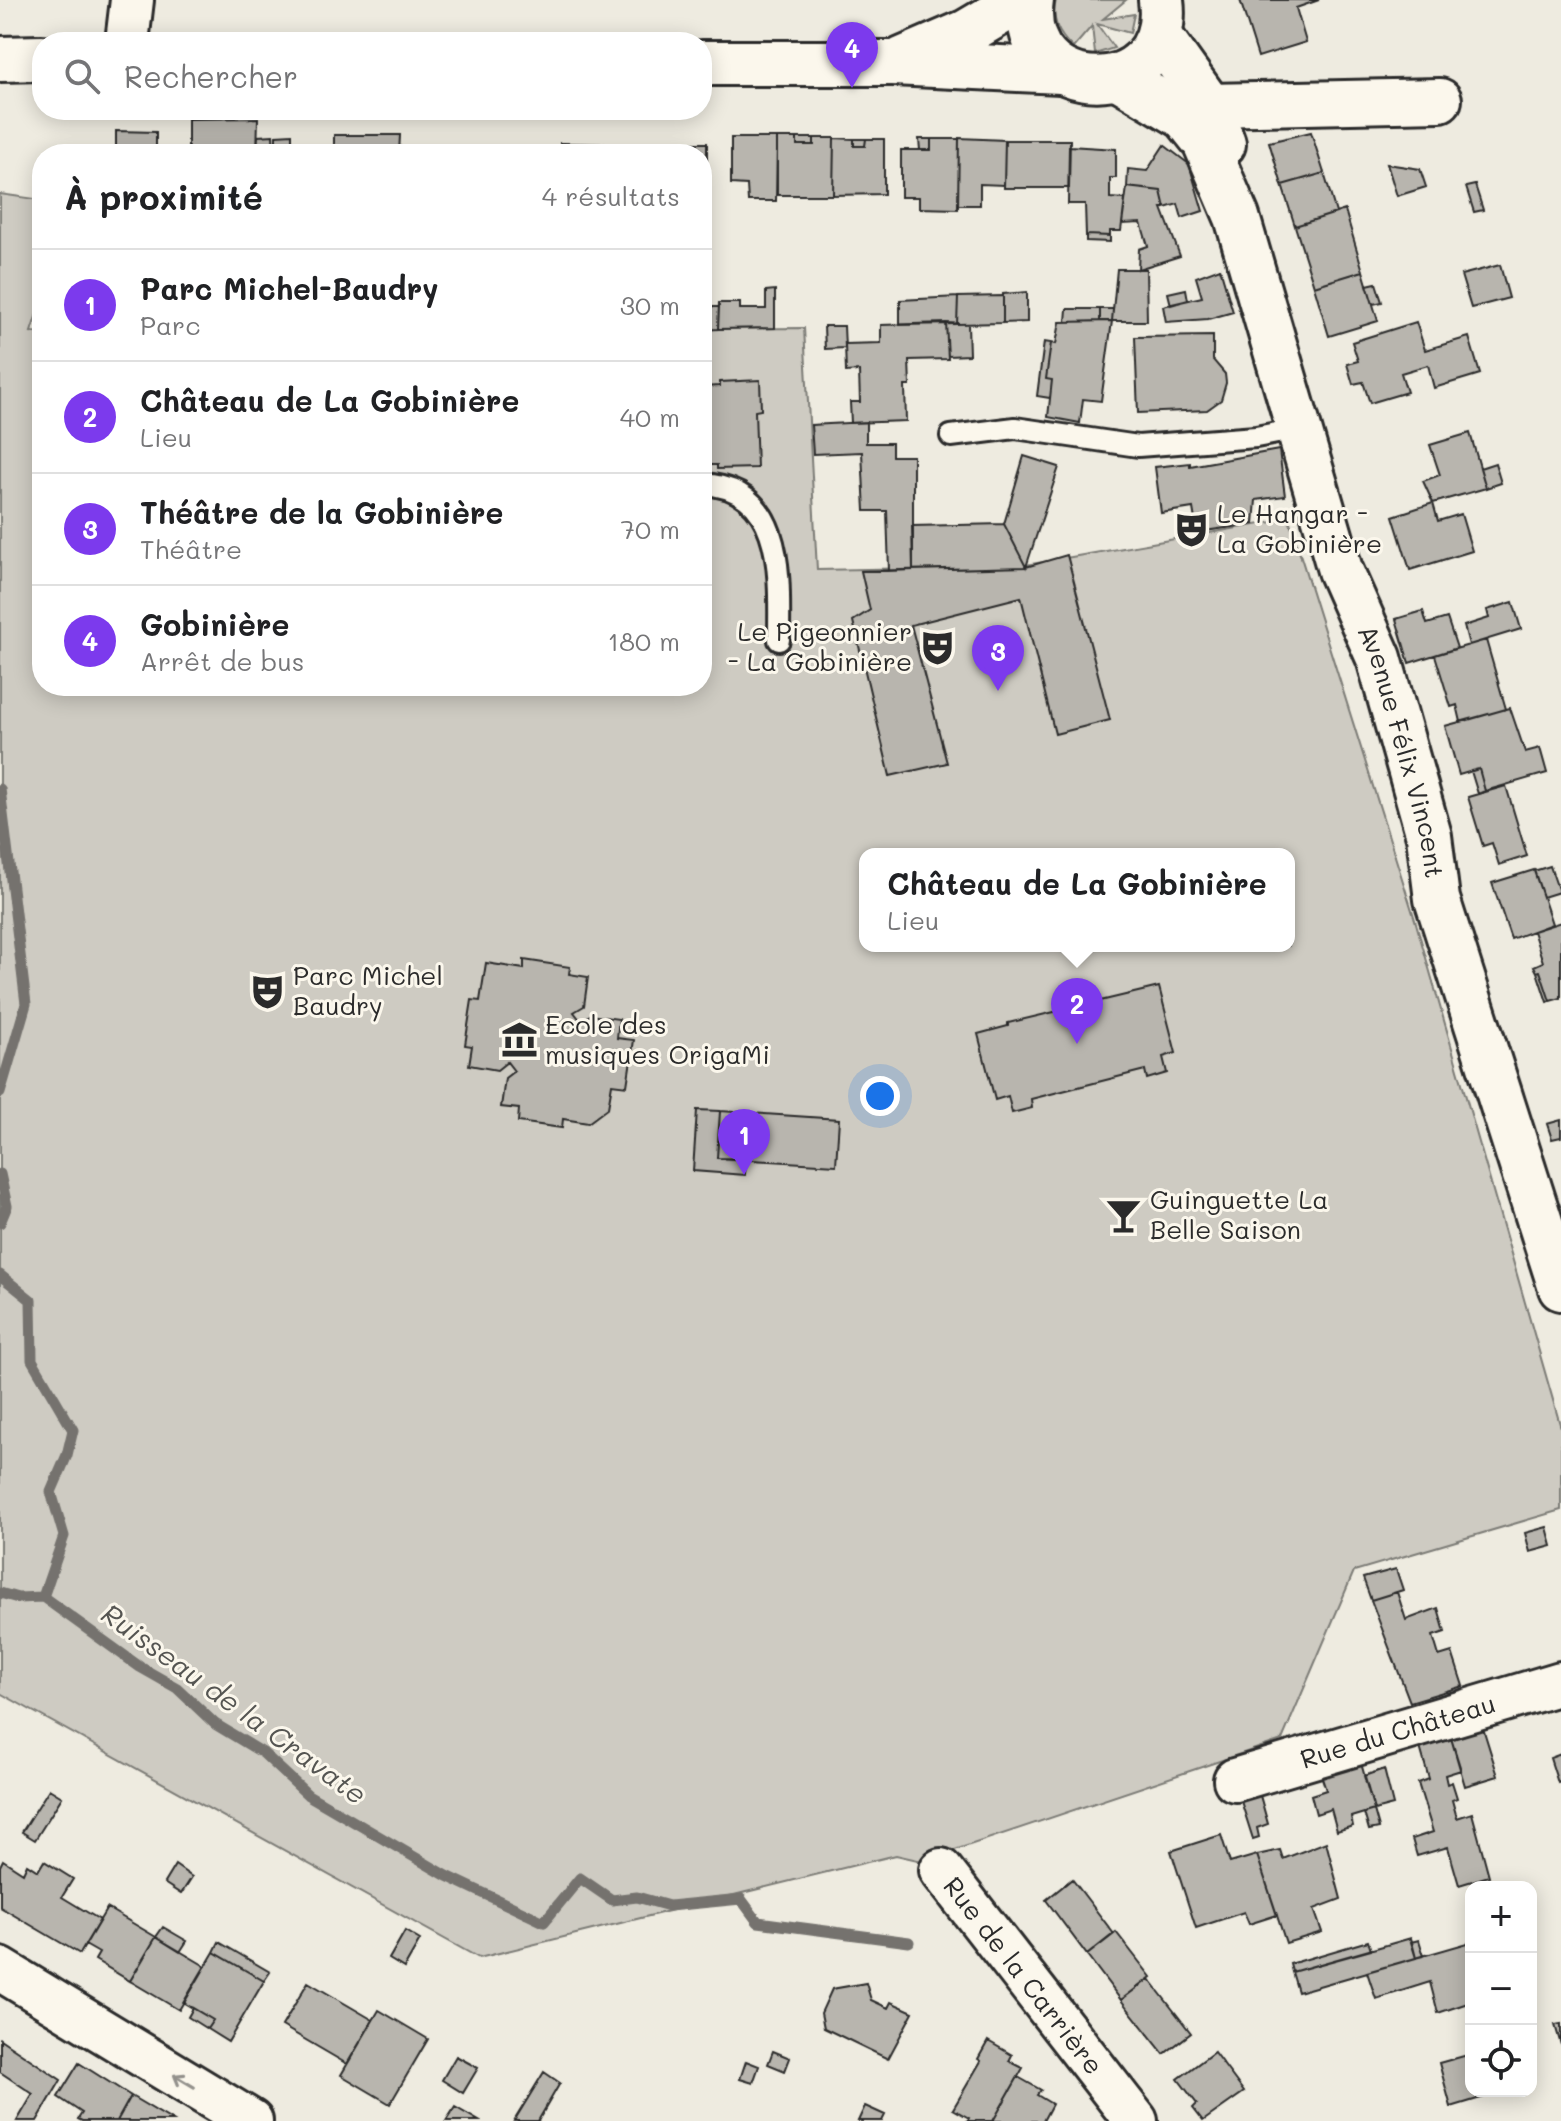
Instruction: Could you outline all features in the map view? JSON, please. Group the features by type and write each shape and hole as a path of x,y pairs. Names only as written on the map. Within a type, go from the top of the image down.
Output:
{"street":[{"path":"128,32 132,0"},
{"path":"893,63 967,32 1021,0"},
{"path":"1031,0 1028,16 1033,38 1045,57 1061,71"},
{"path":"712,63 893,63 1061,71 1099,81 1118,77 1150,54 1160,18"},
{"name":"Avenue Félix Vincent","path":"1160,18 1209,105 1229,158 1237,217"},
{"path":"0,59 32,58"},
{"name":"Avenue Félix Vincent","path":"1118,77 1185,117 1205,142 1237,217 1340,570 1379,658 1429,836 1437,899 1561,1288"},
{"path":"1209,105 1440,100"},
{"name":"Rue du Château","path":"1235,1780 1561,1683"},
{"name":"Rue de la Carrière","path":"941,1870 1136,2121"},
{"path":"0,1969 251,2121"}],"lane":[{"path":"951,436 1015,428 1138,446 1256,437 1298,429"},
{"path":"712,484 725,485 764,519 775,543 779,640"}],"shaded area":[{"path":"1056,0 1126,0 1103,19 1134,14 1130,33 1097,24 1114,48 1095,54 1092,26 1073,48 1057,26 1054,14"},
{"path":"0,194 32,199 32,696 712,696 712,329 804,328 817,570 1020,566 1289,519 1416,923 1561,1428 1561,1510 1354,1571 1282,1740 922,1861 896,1855 479,1958 0,1693"}],"building":[{"path":"1240,0 1319,0 1296,8 1306,42 1258,57"},
{"path":"188,120 258,120 257,144 188,144"},
{"path":"116,131 156,132 156,144 116,144"},
{"path":"1311,132 1324,173 1282,185 1269,142"},
{"path":"292,134 292,144 276,144 276,135"},
{"path":"273,135 273,144 258,144 258,136"},
{"path":"334,135 400,135 400,144 334,144"},
{"path":"731,138 777,138 776,201 748,201 747,185 731,184"},
{"path":"777,138 797,138 797,145 814,145 814,138 834,138 833,195 777,195"},
{"path":"797,138 814,138 814,145 797,145"},
{"path":"834,138 854,139 854,146 865,146 866,139 884,139 884,194 833,195"},
{"path":"959,138 1005,140 1004,185 980,184 980,205 958,205"},
{"path":"854,139 866,139 865,146 854,146"},
{"path":"919,139 931,139 931,150 920,150"},
{"path":"931,139 959,139 958,209 919,208 919,197 901,197 901,150 931,150"},
{"path":"1005,140 1070,140 1069,188 1004,188"},
{"path":"662,143 707,143 707,144"},
{"path":"1164,145 1189,164 1203,211 1182,218 1178,204 1165,208 1161,191 1127,187 1128,169 1147,171"},
{"path":"1069,146 1116,149 1116,178 1110,178 1110,198 1125,199 1121,231 1110,231 1110,236 1086,235 1085,204 1068,204"},
{"path":"1387,164 1420,169 1426,187 1397,196"},
{"path":"1324,173 1336,213 1295,226 1282,185"},
{"path":"1475,185 1483,210 1474,212 1466,187"},
{"path":"1127,187 1161,191 1165,208 1162,208 1180,256 1138,269 1139,249 1148,246 1141,223 1122,224"},
{"path":"1345,210 1363,271 1314,286 1295,226"},
{"path":"1086,235 1110,236 1110,242 1086,241"},
{"path":"1500,265 1509,298 1471,308 1461,275"},
{"path":"1220,268 1233,312 1208,319 1166,322 1163,306 1202,297 1196,277"},
{"path":"1117,269 1146,269 1147,321 1112,321"},
{"path":"1363,271 1378,321 1329,336 1314,286"},
{"path":"1376,283 1382,302 1373,304 1367,285"},
{"path":"1186,289 1188,300 1171,305 1168,293"},
{"path":"775,290 775,328 718,329 719,303 740,303 740,309 766,309 766,291"},
{"path":"1027,292 1027,322 1003,323 1003,294"},
{"path":"1003,296 1003,323 957,324 958,297"},
{"path":"958,297 957,324 900,325 900,300"},
{"path":"712,307 719,307 718,329 712,329"},
{"path":"1067,309 1100,309 1100,321 1066,322"},
{"path":"1100,309 1113,309 1112,321 1100,321"},
{"path":"1112,321 1101,401 1083,399 1080,423 1048,417 1052,380 1046,379 1051,343 1056,344 1060,322"},
{"path":"1416,322 1425,350 1469,337 1480,374 1434,388 1428,365 1401,373 1407,392 1370,403 1363,382 1353,384 1347,364 1358,361 1352,342"},
{"path":"946,323 968,324 969,355 948,356"},
{"path":"946,323 948,359 909,360 910,386 905,386 906,421 851,423 850,402 860,402 859,371 846,372 845,344 881,343 881,325"},
{"path":"824,326 844,326 845,348 825,349"},
{"path":"1213,336 1213,360 1225,374 1221,400 1207,410 1138,413 1135,337"},
{"path":"1044,342 1051,343 1046,379 1052,380 1050,398 1037,396"},
{"path":"760,380 761,410 755,411 757,468 717,469 717,465 712,465 712,386 720,386 720,382"},
{"path":"866,422 866,443 892,443 892,456 913,456 913,570 889,571 887,511 865,511 862,452 813,454 811,425"},
{"path":"1470,433 1486,488 1433,503 1423,481 1440,475 1430,445"},
{"path":"1279,450 1285,496 1256,500 1254,524 1197,532 1193,508 1161,513 1155,467 1190,463 1190,466"},
{"path":"1024,456 1059,467 1026,567 1004,524"},
{"path":"1495,463 1501,483 1486,488 1480,468"},
{"path":"1433,503 1438,521 1461,514 1472,551 1410,570 1393,516"},
{"path":"1004,524 1026,567 913,570 912,526"},
{"path":"1067,555 1110,720 1055,734 1021,597 911,625 947,763 890,776 853,621 870,610 861,571 1026,567"},
{"path":"1513,602 1521,629 1469,645 1464,626 1489,618 1487,610"},
{"path":"1423,611 1427,624 1447,618 1457,648 1409,663 1396,619"},
{"path":"1486,640 1506,709 1461,722 1457,705 1451,707 1435,655"},
{"path":"1510,708 1525,752 1540,748 1547,773 1485,791 1479,769 1459,775 1445,726"},
{"path":"1479,769 1485,791 1478,794 1471,771"},
{"path":"1506,786 1527,856 1499,865 1492,843 1483,846 1468,797"},
{"path":"1550,866 1559,892 1543,897 1534,871"},
{"path":"1534,870 1552,924 1511,939 1492,883"},
{"path":"1561,922 1561,998 1550,1001 1540,971 1537,972 1534,966 1543,962 1533,931"},
{"path":"524,960 570,967 569,974 588,977 584,1006 574,1012 581,1021 590,1015 619,1019 617,1038 634,1040 627,1086 612,1084 608,1108 588,1123 563,1119 562,1128 518,1122 519,1109 501,1107 505,1078 514,1071 507,1062 497,1070 469,1065 472,1046 465,1045 472,1000 480,1001 486,963 524,969"},
{"path":"1540,971 1550,1001 1547,1002 1537,972"},
{"path":"1159,987 1176,1053 1163,1057 1167,1073 1147,1079 1145,1070 1031,1099 1032,1108 1012,1113 1008,1096 995,1100 978,1034 1008,1026 1008,1023"},
{"path":"697,1110 720,1111 717,1158 746,1159 745,1175 693,1171"},
{"path":"720,1111 839,1119 836,1165 717,1158"},
{"path":"1561,1120 1561,1137 1552,1139 1547,1124"},
{"path":"1547,1527 1552,1546 1530,1552 1525,1533"},
{"path":"1396,1569 1403,1590 1371,1600 1363,1578"},
{"path":"1397,1592 1406,1620 1438,1608 1445,1632 1433,1636 1439,1656 1452,1652 1463,1686 1410,1702 1371,1600"},
{"path":"1483,1728 1498,1776 1465,1786 1451,1738"},
{"path":"1451,1738 1461,1770 1445,1775 1447,1784 1452,1782 1457,1798 1452,1800 1457,1818 1472,1813 1489,1876 1459,1885 1448,1847 1417,1856 1412,1839 1433,1832 1418,1783 1429,1779 1420,1747"},
{"path":"1561,1754 1561,1782 1558,1783 1550,1758"},
{"path":"1361,1763 1374,1810 1351,1817 1353,1826 1337,1831 1331,1809 1316,1814 1311,1795 1326,1790 1321,1775"},
{"path":"1384,1769 1393,1805 1374,1810 1364,1776"},
{"path":"49,1789 62,1797 35,1840 22,1832"},
{"path":"1259,1792 1268,1824 1257,1828 1259,1837 1253,1839 1240,1798"},
{"path":"1374,1810 1379,1828 1369,1830 1364,1813"},
{"path":"1221,1835 1230,1863 1257,1855 1277,1915 1249,1924 1244,1912 1196,1928 1171,1851"},
{"path":"1326,1842 1341,1899 1314,1909 1322,1932 1286,1943 1257,1855 1280,1850 1283,1859"},
{"path":"3,1860 23,1873 27,1864 38,1871 44,1861 73,1879 62,1897 100,1920 80,1954 0,1907 0,1866"},
{"path":"175,1865 192,1877 181,1894 164,1883"},
{"path":"1072,1879 1114,1934 1087,1955 1046,1900"},
{"path":"107,1908 156,1937 130,1981 95,1960 99,1953 85,1945"},
{"path":"163,1927 187,1941 180,1952 156,1937"},
{"path":"405,1931 420,1940 404,1968 389,1959"},
{"path":"1116,1932 1151,1977 1121,2000 1087,1955"},
{"path":"156,1937 205,1966 179,2010 130,1981"},
{"path":"1411,1938 1416,1958 1298,1992 1292,1972"},
{"path":"1419,1940 1424,1956 1416,1958 1411,1942"},
{"path":"1368,1941 1371,1950 1292,1972 1290,1964"},
{"path":"219,1942 270,1972 264,1981 214,1952"},
{"path":"1465,1944 1465,2004 1438,2013 1430,1982 1376,1999 1367,1972"},
{"path":"214,1952 264,1981 228,2042 207,2029 213,2020 184,2003"},
{"path":"1149,1979 1191,2033 1164,2054 1121,2000"},
{"path":"308,1982 373,2020 347,2064 282,2026"},
{"path":"866,1983 871,2000 888,2008 891,2002 913,2012 888,2059 824,2028 821,2013 832,1989"},
{"path":"193,2008 213,2020 207,2029 188,2017"},
{"path":"379,2010 428,2039 390,2104 341,2075"},
{"path":"1561,2024 1561,2045 1555,2025"},
{"path":"0,2039 61,2080 37,2121 17,2121 33,2094 0,2072"},
{"path":"988,2041 1012,2055 1009,2061 1023,2068 993,2121 967,2121 969,2118 953,2109 981,2061 978,2059"},
{"path":"773,2051 790,2058 785,2071 768,2064"},
{"path":"1214,2052 1244,2092 1203,2121 1193,2108 1197,2104 1178,2079"},
{"path":"456,2056 478,2068 463,2093 442,2080"},
{"path":"1465,2056 1465,2097 1484,2097 1451,2107 1439,2063"},
{"path":"746,2061 759,2066 753,2083 740,2079"},
{"path":"79,2063 131,2096 117,2121 82,2121 78,2119 82,2113 58,2097"},
{"path":"544,2072 560,2083 538,2121 514,2121"},
{"path":"1018,2077 1041,2090 1037,2095 1052,2104 1043,2121 993,2121"},
{"path":"131,2096 173,2121 117,2121"},
{"path":"865,2106 885,2115 882,2121 858,2121"},
{"path":"455,2107 479,2121 446,2121"}],"waterway":[{"path":"0,789 26,1004 0,1093"},
{"path":"0,1174 7,1206 0,1223"},
{"path":"0,1275 31,1300 32,1360 73,1430 67,1455 51,1492 64,1536 43,1597"},
{"name":"Ruisseau de la Cravate","path":"0,1593 18,1598 43,1597 140,1667 177,1688 215,1724 263,1753 308,1795 447,1876 544,1922 580,1878 612,1900 637,1897 669,1906 741,1899 758,1922 909,1942"}],"place":[{"name":"Gobinière","path":"852,88"},
{"name":"Le Hangar - La Gobinière","path":"1191,529"},
{"name":"Le Pigeonnier - La Gobinière","path":"938,647"},
{"name":"Théâtre de la Gobinière","path":"998,691"},
{"name":"Parc Michel Baudry","path":"267,991"},
{"name":"Ecole des musiques OrigaMi","path":"519,1040"},
{"name":"Château de La Gobinière","path":"1077,1044"},
{"name":"Parc Michel-Baudry","path":"744,1175"},
{"name":"Guinguette La Belle Saison","path":"1124,1215"}]}
